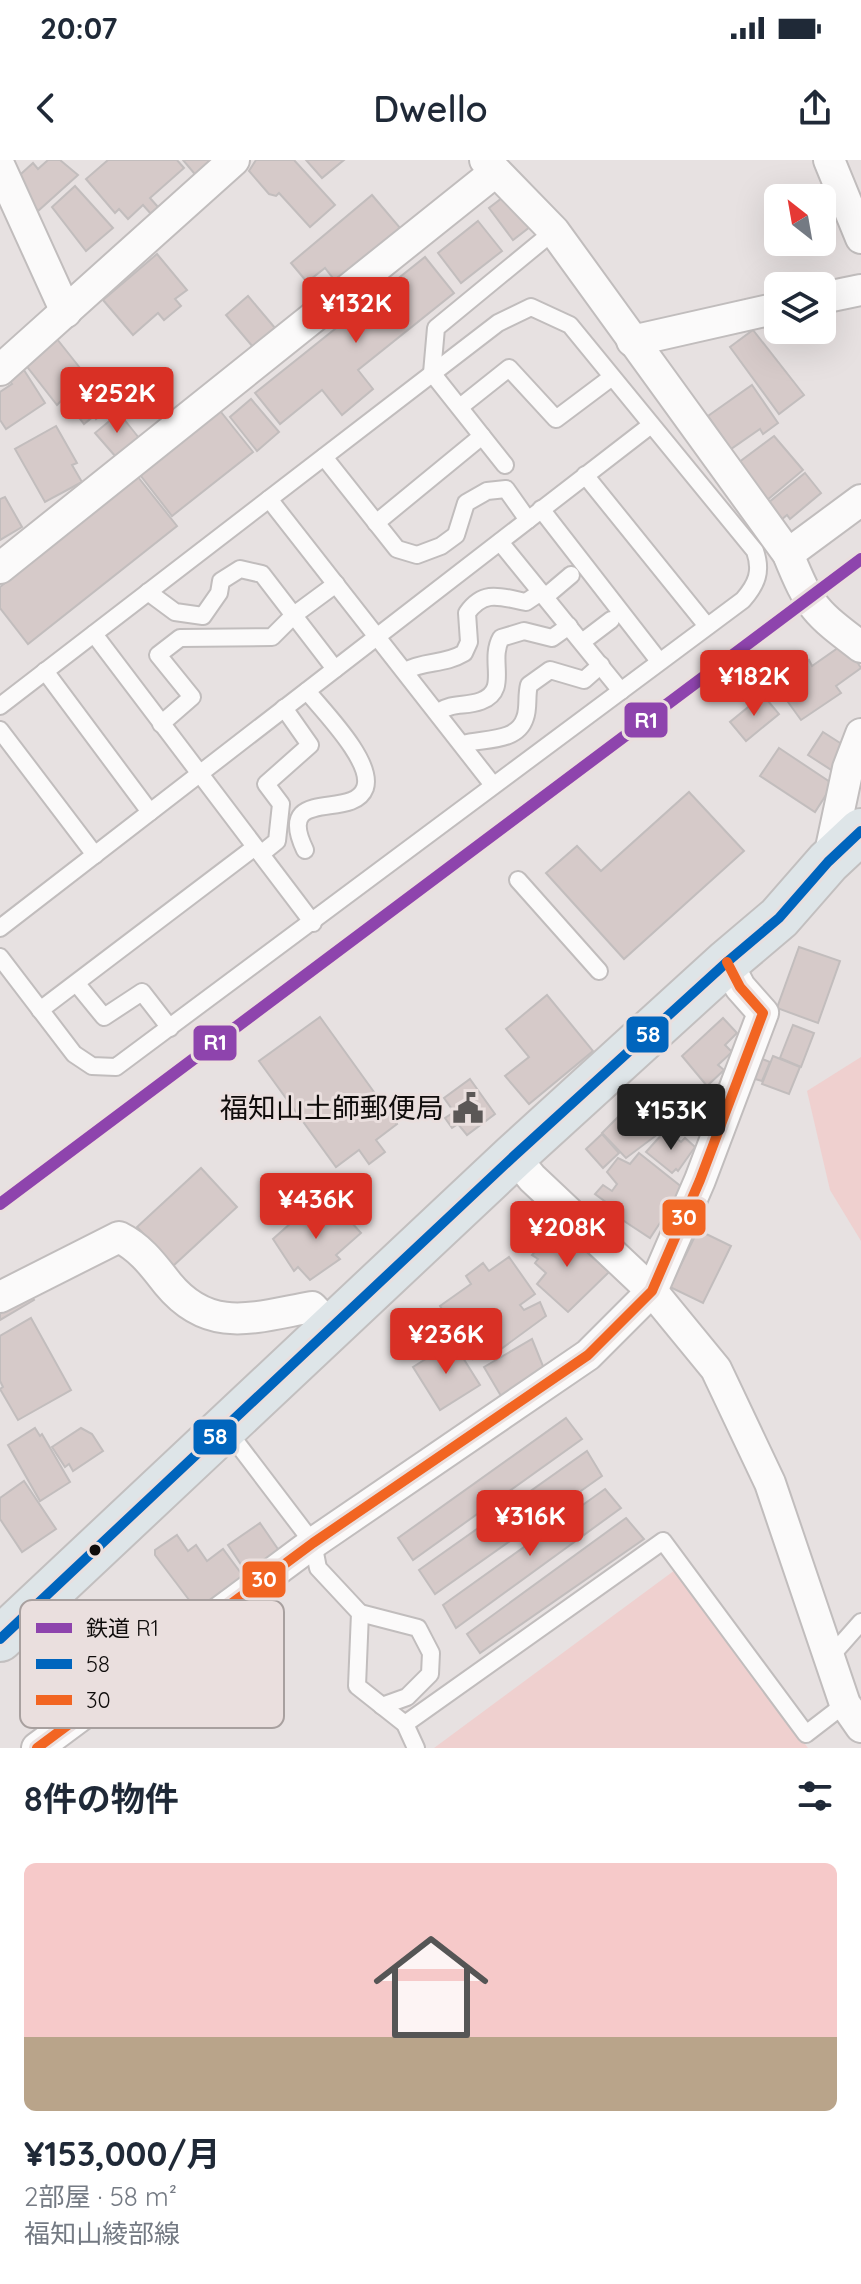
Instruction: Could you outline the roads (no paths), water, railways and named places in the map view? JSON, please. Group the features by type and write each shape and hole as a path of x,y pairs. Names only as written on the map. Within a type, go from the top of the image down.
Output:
{"main road":[{"path":"42,1600 514,1156 779,918 828,862 861,831"},
{"path":"0,1639 20,1620"}],"street":[{"path":"0,370 234,160"},
{"path":"829,160 861,238"},
{"path":"0,568 490,166 554,231 788,554 813,607 861,647"},
{"path":"0,167 66,312"},
{"path":"836,295 861,290"},
{"path":"632,341 764,311"},
{"path":"788,554 861,500"},
{"path":"828,862 848,768 861,734"},
{"path":"236,1600 313,1543 588,1355 652,1291 700,1180 763,1013 740,987 727,962"},
{"path":"514,1156 532,1178 652,1291 716,1369 770,1483 853,1715"},
{"path":"0,1297 119,1237 137,1246 181,1299 200,1313 227,1320 312,1307 332,1328"},
{"path":"37,1748 64,1728"}],"lane":[{"path":"505,465 432,373 436,328 554,231"},
{"path":"0,706 498,323 531,307 570,325 755,551 760,564 756,585 743,600 116,1067 92,1066 74,1054 0,957"},
{"path":"460,407 509,368 556,419 612,377"},
{"path":"0,928 651,425"},
{"path":"376,523 482,436"},
{"path":"324,457 397,549 417,555 441,546 456,535 466,503 487,491 506,489 535,514 659,661"},
{"path":"585,475 707,626"},
{"path":"269,499 493,785"},
{"path":"500,542 621,691"},
{"path":"148,592 175,612 203,616 219,593 221,581 240,569 262,574 335,669"},
{"path":"405,671 421,662 442,663 464,653 469,642 467,613 484,597 495,594 526,602 571,575"},
{"path":"161,724 192,697 158,655 180,638 272,637 294,615 336,584"},
{"path":"582,642 611,620"},
{"path":"438,712 452,703 484,700 495,691 498,681 494,651 501,638 524,631 552,638 569,626"},
{"path":"94,634 313,923"},
{"path":"463,744 505,736 520,729 527,715 529,685 541,675 550,670 584,680 601,665"},
{"path":"45,671 150,812"},
{"path":"305,850 298,824 304,814 315,805 350,803 361,796 367,784 365,767 307,691"},
{"path":"40,1010 258,850 277,841 281,804 266,784 310,745 284,708"},
{"path":"0,730 95,855"},
{"path":"518,880 599,971"},
{"path":"77,984 104,1017 142,992 170,1028"},
{"path":"225,1428 313,1543 318,1568 360,1613 418,1628 431,1653 430,1674 407,1697 382,1706"},
{"path":"405,1724 663,1541 806,1734 853,1715"},
{"path":"360,1613 357,1686 405,1724 416,1748"},
{"path":"830,1657 861,1622"}],"rail line":[{"name":"R1","path":"0,1204 861,559"}],"place":[{"name":"福知山土師郵便局","path":"468,1108"}]}
